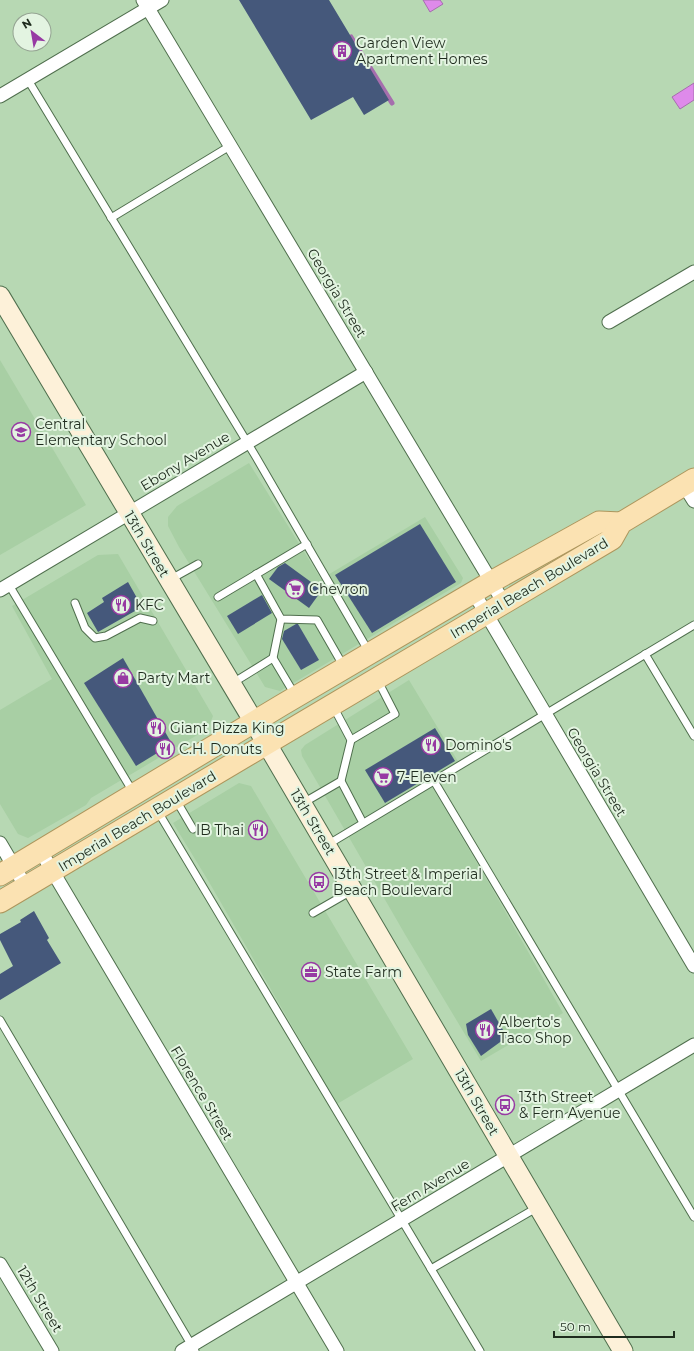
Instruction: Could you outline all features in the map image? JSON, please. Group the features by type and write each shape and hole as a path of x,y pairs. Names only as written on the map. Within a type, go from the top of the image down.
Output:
{"main road":[{"name":"13th Street","path":"0,296 267,744 623,1351"},
{"path":"621,523 691,488"},
{"name":"Imperial Beach Boulevard","path":"0,902 612,539 621,523 599,522 482,588 297,696 7,871"}],"street":[{"path":"0,96 28,80 146,4 162,0"},
{"name":"Georgia Street","path":"146,4 366,372 482,588 486,614 694,966"},
{"path":"609,322 694,272"},
{"name":"Ebony Avenue","path":"5,588 366,372"},
{"name":"Georgia Street","path":"482,588 504,603"},
{"path":"0,843 7,871 26,887"},
{"name":"Florence Street","path":"40,850 337,1351"},
{"name":"Fern Avenue","path":"190,1349 296,1283 694,1045"},
{"name":"12th Street","path":"0,1264 52,1351"}],"lane":[{"path":"28,80 248,443 370,653"},
{"path":"111,218 230,146"},
{"path":"218,597 307,544"},
{"path":"169,580 198,564"},
{"path":"256,574 281,619 273,658 297,696"},
{"path":"5,588 134,794"},
{"path":"75,603 85,628 96,638 106,636 140,618 153,621"},
{"path":"281,619 317,620 345,668"},
{"path":"326,845 694,625"},
{"path":"645,654 694,736"},
{"path":"231,684 273,658"},
{"path":"351,740 395,714 377,679"},
{"path":"332,704 351,740 341,781 363,823"},
{"path":"302,804 341,781"},
{"path":"434,781 694,1217"},
{"path":"175,798 193,828"},
{"path":"156,809 480,1351"},
{"path":"313,914 353,890"},
{"path":"0,1020 190,1349"},
{"path":"431,1269 538,1207"}],"shaded area":[{"path":"423,0 440,0 443,4 430,12"},
{"path":"694,83 694,100 680,109 672,97"},
{"name":"Central Elementary School","path":"0,360 86,505 0,555"},
{"path":"249,463 321,579 425,517 463,578 461,583 280,691 265,687 179,547 168,526 168,517 177,506"},
{"path":"118,554 213,716 209,726 204,731 91,798 86,805 28,838 18,834 0,804 0,710 52,679 12,606 98,555"},
{"path":"409,680 459,763 428,780 563,1013 481,1061 406,936 302,756 301,750 305,745"},
{"path":"239,783 251,786 413,1059 337,1104 209,882 173,823"}],"building":[{"path":"239,0 329,0 389,100 364,115 353,97 311,120"},
{"path":"420,524 456,582 372,633 335,575"},
{"path":"285,563 322,590 309,608 269,579 278,567"},
{"name":"KFC","path":"128,582 142,607 98,632 87,613 104,602 102,598"},
{"path":"262,595 272,613 238,634 227,616"},
{"path":"298,624 319,660 301,670 282,639 284,631"},
{"path":"123,658 172,744 136,766 84,683"},
{"path":"435,728 455,761 385,803 365,770"},
{"path":"34,911 49,938 47,940 61,963 0,1000 0,974 13,966 0,940 0,934 21,922 20,920"},
{"name":"Alberto's Taco Shop","path":"491,1009 507,1037 481,1056 468,1035 466,1024"}],"waterway":[{"path":"351,37 392,103"}],"place":[{"name":"Garden View Apartment Homes","path":"342,51"},
{"name":"Central Elementary School","path":"21,432"},
{"name":"Chevron","path":"295,589"},
{"name":"KFC","path":"121,605"},
{"name":"Party Mart","path":"123,678"},
{"name":"Giant Pizza King","path":"156,728"},
{"name":"Domino's","path":"431,745"},
{"name":"C.H. Donuts","path":"165,749"},
{"name":"7-Eleven","path":"383,777"},
{"name":"IB Thai","path":"258,830"},
{"name":"13th Street & Imperial Beach Boulevard","path":"319,882"},
{"name":"State Farm","path":"311,972"},
{"name":"Alberto's Taco Shop","path":"485,1030"},
{"name":"13th Street & Fern Avenue","path":"505,1105"}]}
